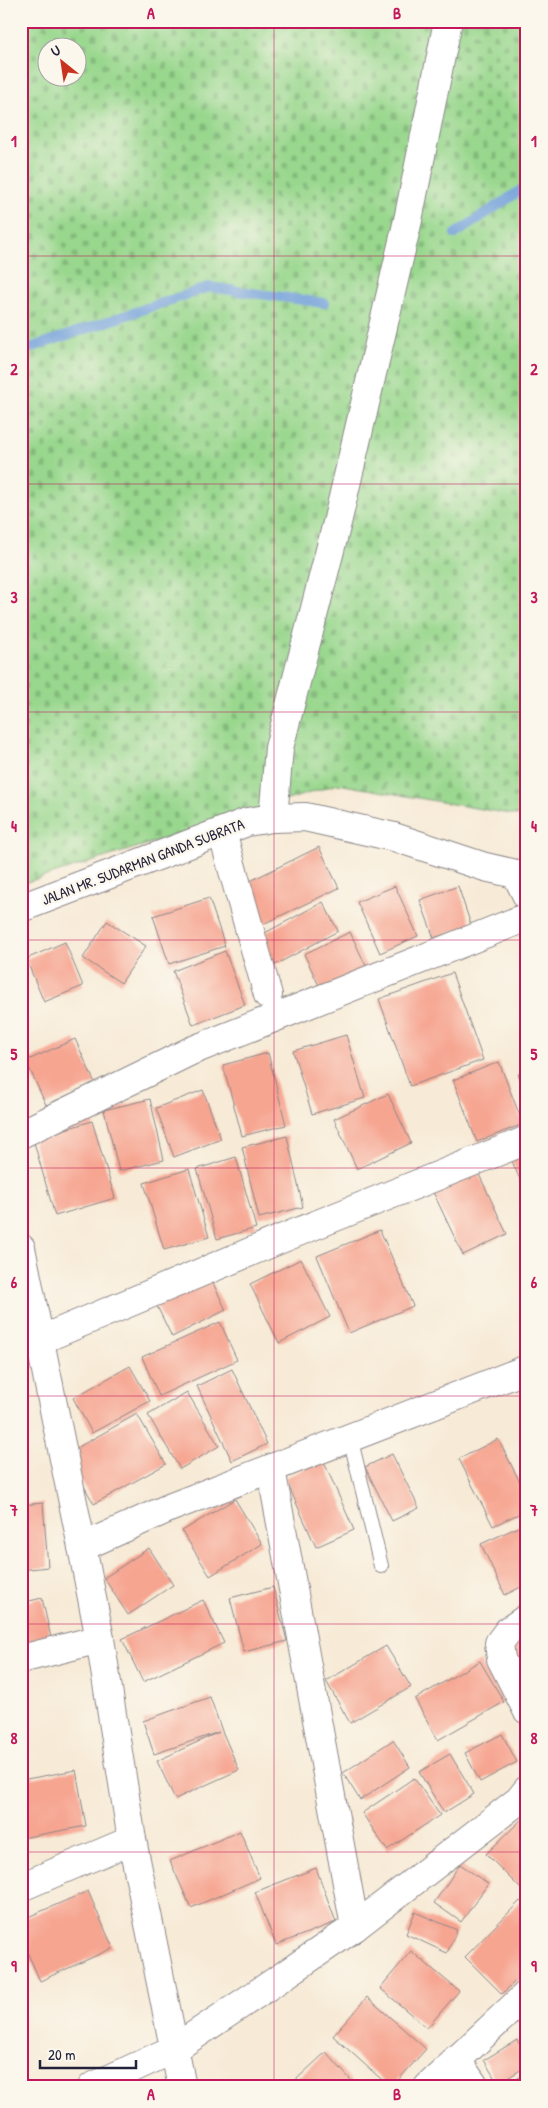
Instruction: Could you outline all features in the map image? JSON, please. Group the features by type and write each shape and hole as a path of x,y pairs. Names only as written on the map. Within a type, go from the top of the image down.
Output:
{"street":[{"path":"273,818 279,748 338,519 408,220 448,21"},
{"name":"JALAN MR. SUDARMAN GANDA SUBRATA","path":"21,908 247,822 273,818 305,817 394,836 523,881"},
{"path":"222,832 268,995"},
{"path":"21,1134 191,1051 527,917"},
{"path":"40,1340 293,1234 527,1140"},
{"path":"21,1248 100,1639 132,1840 182,2087"},
{"path":"82,1547 169,1508 527,1369"},
{"path":"271,1469 355,1927"},
{"path":"527,1618 508,1631 499,1643 501,1659 527,1710"},
{"path":"21,1659 100,1639"},
{"path":"92,2087 174,2049 355,1927 524,1799"},
{"path":"21,1887 132,1840"},
{"path":"428,2087 527,1994"},
{"path":"456,2059 475,2087"}],"lane":[{"path":"350,1437 381,1566"}],"green space":[{"path":"21,21 527,21 527,817 338,784 21,884"}],"building":[{"path":"319,847 339,888 261,925 242,885"},
{"path":"395,886 418,936 380,953 357,902"},
{"path":"458,886 471,925 434,938 420,900"},
{"path":"209,898 225,946 169,964 153,916"},
{"path":"323,902 338,931 275,965 259,936"},
{"path":"107,921 146,946 121,983 83,958"},
{"path":"350,932 368,970 322,992 304,954"},
{"path":"65,942 83,986 44,1002 26,959"},
{"path":"225,951 245,1005 193,1025 173,971"},
{"path":"452,973 483,1060 410,1086 379,999"},
{"path":"346,1035 365,1098 312,1114 293,1051"},
{"path":"75,1039 95,1083 46,1105 26,1061"},
{"path":"268,1053 286,1125 242,1136 223,1065"},
{"path":"499,1062 523,1124 477,1142 453,1080"},
{"path":"527,1071 527,1096 518,1074"},
{"path":"203,1090 221,1139 174,1157 156,1108"},
{"path":"388,1094 411,1143 357,1169 334,1119"},
{"path":"150,1099 164,1160 119,1171 104,1110"},
{"path":"92,1121 115,1198 55,1216 33,1139"},
{"path":"287,1136 303,1207 259,1218 242,1147"},
{"path":"527,1146 527,1196 509,1154"},
{"path":"236,1157 256,1228 217,1239 197,1169"},
{"path":"189,1169 209,1237 164,1250 144,1183"},
{"path":"477,1170 507,1234 463,1255 433,1192"},
{"path":"380,1230 413,1306 349,1333 317,1256"},
{"path":"301,1259 330,1317 279,1343 250,1284"},
{"path":"210,1277 226,1310 172,1337 156,1304"},
{"path":"220,1322 237,1360 159,1396 142,1357"},
{"path":"130,1366 150,1401 92,1433 73,1398"},
{"path":"232,1369 267,1444 232,1461 197,1386"},
{"path":"187,1392 219,1446 180,1469 148,1415"},
{"path":"137,1414 166,1464 94,1504 66,1454"},
{"path":"498,1439 527,1496 527,1510 493,1526 459,1459"},
{"path":"392,1454 419,1508 392,1521 365,1467"},
{"path":"323,1460 354,1530 316,1547 285,1478"},
{"path":"235,1499 262,1544 210,1576 182,1531"},
{"path":"43,1503 48,1567 21,1570 21,1505"},
{"path":"527,1523 527,1584 505,1595 481,1544"},
{"path":"149,1548 173,1585 128,1615 104,1578"},
{"path":"273,1587 287,1641 244,1652 230,1598"},
{"path":"42,1598 52,1642 21,1649 21,1603"},
{"path":"203,1600 224,1643 143,1682 122,1639"},
{"path":"527,1636 527,1689 505,1648"},
{"path":"386,1646 411,1687 350,1723 326,1681"},
{"path":"480,1661 504,1702 438,1740 415,1699"},
{"path":"210,1697 239,1770 175,1799 157,1761 219,1732 154,1754 143,1721"},
{"path":"502,1734 517,1762 480,1782 465,1753"},
{"path":"393,1740 410,1767 360,1800 343,1773"},
{"path":"450,1754 474,1794 444,1813 419,1772"},
{"path":"76,1770 86,1826 22,1838 21,1780"},
{"path":"414,1778 440,1815 387,1850 362,1813"},
{"path":"524,1817 527,1820 527,1895 486,1854"},
{"path":"240,1831 260,1878 191,1908 170,1861"},
{"path":"460,1864 488,1884 461,1922 434,1903"},
{"path":"316,1868 336,1922 276,1945 255,1892"},
{"path":"88,1891 113,1948 40,1981 21,1938 21,1920"},
{"path":"520,1901 527,1907 527,1970 502,1994 465,1957"},
{"path":"415,1912 457,1930 447,1953 406,1934"},
{"path":"411,1951 459,1991 427,2028 380,1988"},
{"path":"367,1997 426,2049 392,2087 333,2036"},
{"path":"517,2040 527,2056 527,2066 498,2084 484,2060"},
{"path":"326,2052 357,2087 288,2087"},
{"path":"527,2072 527,2087 505,2087"}],"waterway":[{"path":"455,234 527,186"},
{"path":"21,351 209,287 324,303"}]}
